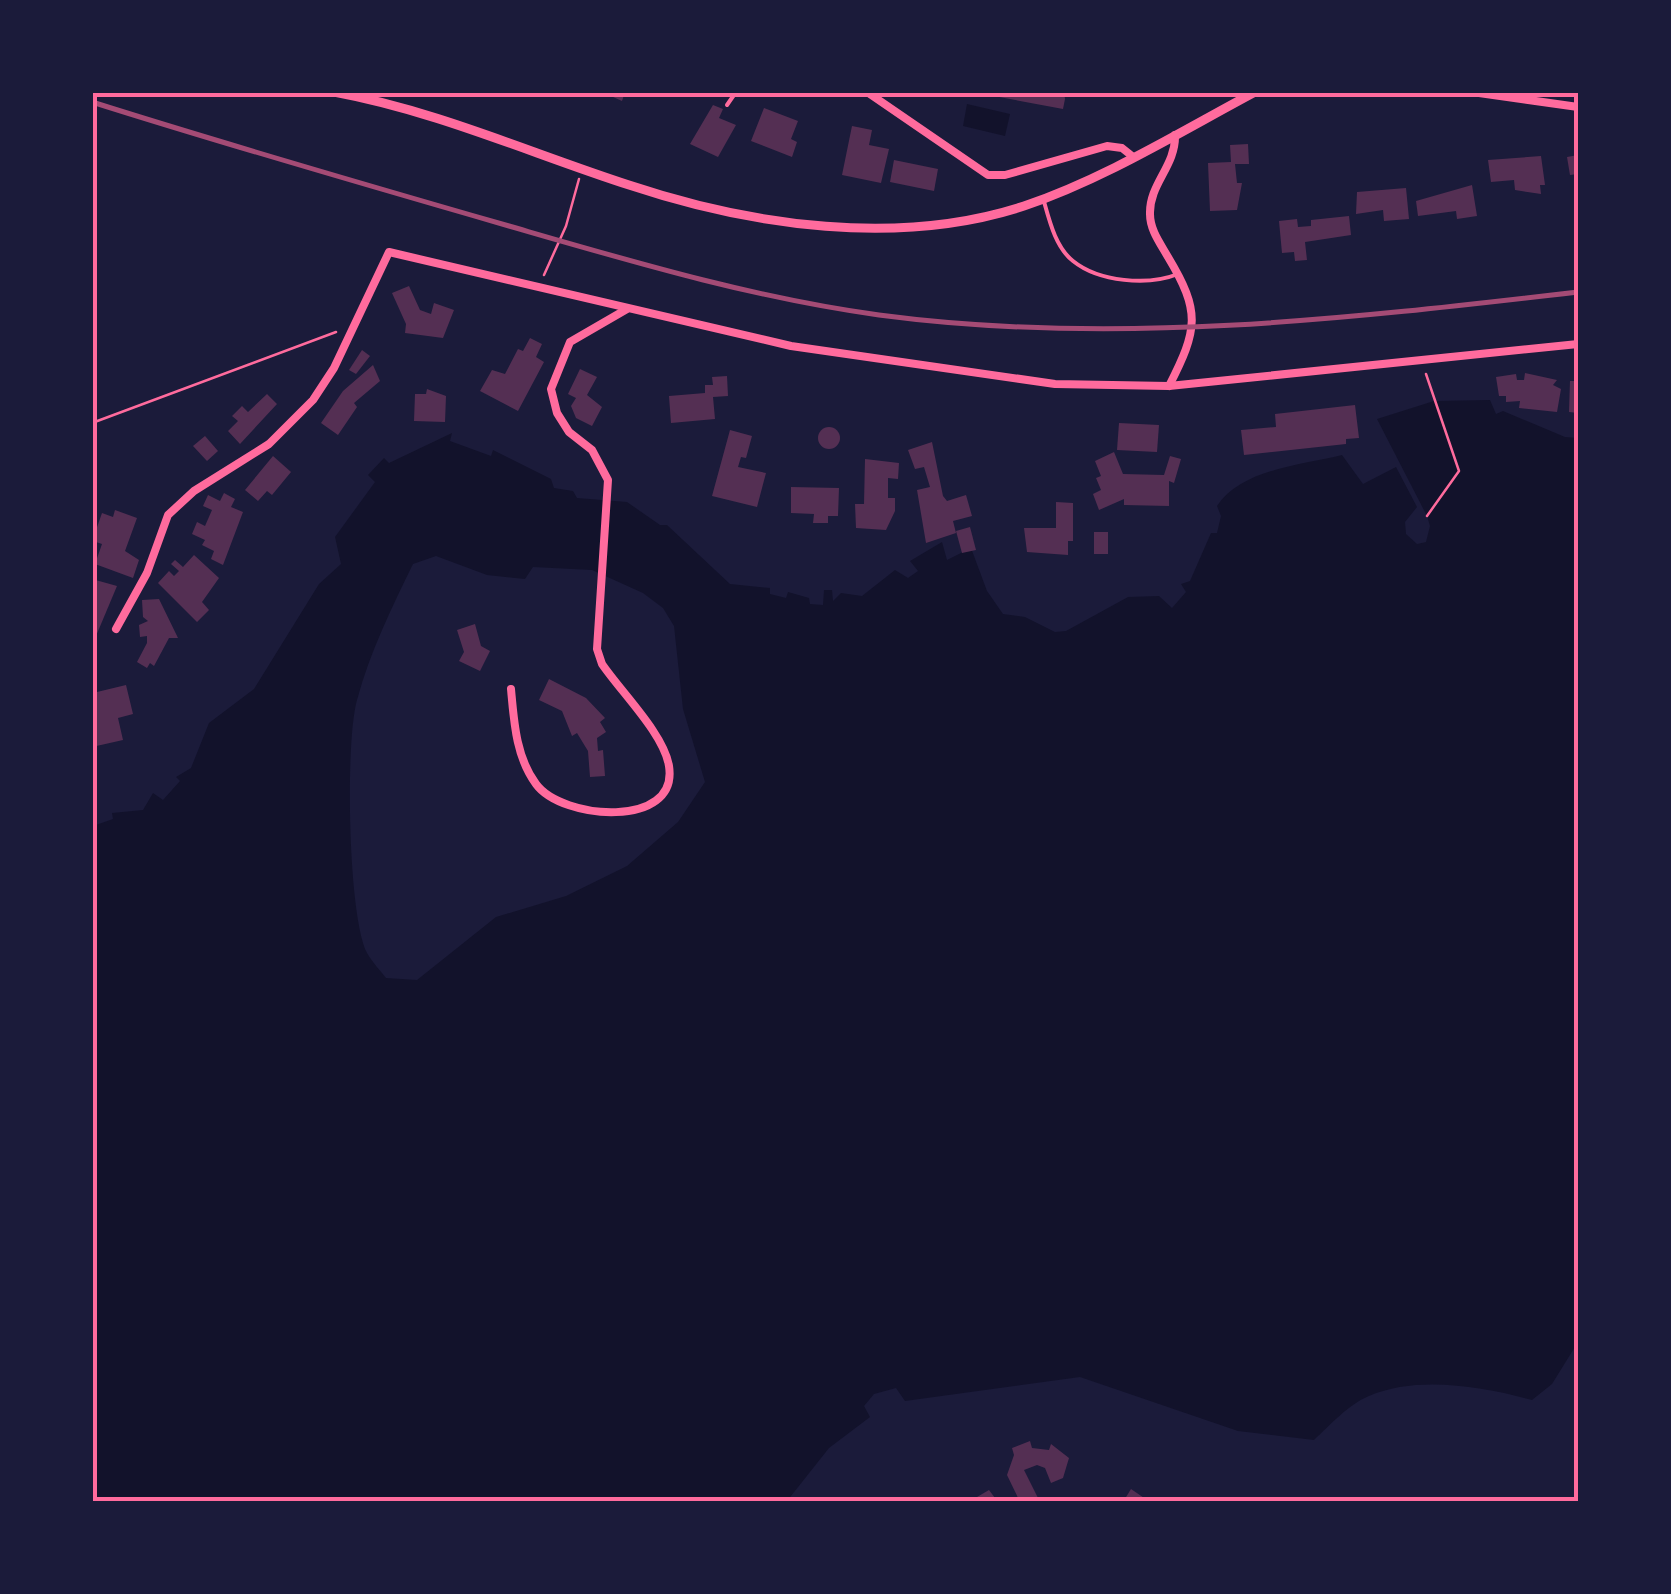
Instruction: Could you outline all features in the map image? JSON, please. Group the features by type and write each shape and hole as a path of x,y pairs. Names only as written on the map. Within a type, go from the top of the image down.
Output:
{"street":[{"path":"334,92 444,118 582,168 711,207 878,228 974,220 1043,198 1255,92"},
{"path":"868,92 988,175 1005,175 1107,146 1122,148 1132,156"},
{"path":"1472,92 1578,107"},
{"path":"1169,386 1193,329 1191,299 1155,234 1150,216 1154,191 1173,160 1175,135"},
{"path":"116,629 146,573 168,515 194,491 244,462 296,421 334,368 383,259 396,251 627,310 790,346 1055,384 1169,386 1578,344"},
{"path":"510,689 515,732 526,768 538,788 557,803 578,810 625,812 652,804 661,796 670,772 663,748 602,664 597,648 606,496 604,468 592,450 569,432 557,413 552,388 570,342 627,310"}],"lane":[{"path":"727,105 736,92"},
{"path":"1043,198 1053,230 1072,261 1094,272 1151,282 1178,274"}],"path":[{"path":"539,287 566,226 582,168"},
{"path":"92,423 335,332 347,324"},
{"path":"1422,361 1459,471 1427,516"}],"shaded area":[{"path":"967,104 1010,114 1005,136 963,126"},
{"path":"1490,400 1496,414 1503,411 1565,437 1578,438 1578,1342 1552,1384 1532,1400 1451,1385 1388,1390 1354,1404 1314,1440 1238,1431 1080,1377 905,1401 896,1388 874,1394 864,1406 870,1417 829,1448 787,1501 93,1502 93,826 113,819 112,813 143,810 153,793 163,800 180,781 176,777 191,768 209,723 254,689 319,584 341,564 335,537 375,482 368,475 384,458 389,463 452,433 450,441 491,456 493,450 551,479 554,488 573,491 577,498 627,502 660,525 667,525 730,584 770,588 770,594 786,598 788,592 809,598 810,604 823,605 824,590 832,590 833,601 841,593 862,596 895,570 908,578 918,571 910,561 942,542 947,560 971,548 987,591 1003,614 1025,617 1055,632 1066,631 1128,597 1159,596 1172,608 1186,592 1181,584 1190,581 1211,533 1217,533 1221,516 1217,506 1241,484 1291,466 1342,455 1363,484 1396,467 1417,507 1405,522 1406,534 1417,544 1426,542 1430,526 1427,516 1377,419 1434,401","holes":["436,556 487,575 525,579 533,567 592,570 643,593 663,608 674,626 683,709 705,782 678,822 627,866 566,896 496,917 417,980 386,978 367,953 361,934 352,868 351,752 357,700 375,648 413,564"]}],"building":[{"path":"602,92 625,92 622,101"},
{"path":"994,92 1064,92 1065,99 1063,109 994,96"},
{"path":"713,105 723,109 719,118 736,125 718,157 690,144"},
{"path":"764,108 798,121 791,139 797,142 792,157 751,141"},
{"path":"852,126 872,130 869,145 889,149 881,183 842,175"},
{"path":"1248,144 1249,164 1235,164 1237,183 1242,183 1237,210 1210,211 1208,163 1231,162 1230,145"},
{"path":"1578,155 1578,174 1570,175 1567,157"},
{"path":"1541,156 1545,185 1540,185 1541,194 1515,190 1514,180 1491,182 1488,160"},
{"path":"894,160 938,169 934,191 890,182"},
{"path":"1472,185 1477,216 1457,219 1456,211 1418,216 1416,201"},
{"path":"1406,188 1409,219 1384,221 1383,210 1356,214 1357,192"},
{"path":"1349,216 1351,235 1305,242 1307,260 1295,261 1294,252 1282,253 1279,221 1297,219 1298,227 1311,226 1311,220"},
{"path":"409,286 420,310 431,314 434,303 454,310 443,338 405,333 406,324 392,293"},
{"path":"530,338 542,344 536,357 544,362 518,411 480,391 492,370 505,374 518,349 523,351"},
{"path":"362,350 370,356 356,374 349,370"},
{"path":"373,365 380,381 354,403 357,407 338,435 321,423 343,391"},
{"path":"580,369 597,377 587,395 602,407 592,426 576,418 571,406 576,398 568,394"},
{"path":"1525,373 1557,380 1553,385 1561,389 1557,412 1519,408 1520,401 1506,402 1506,396 1499,396 1496,377 1516,374 1517,380 1524,380"},
{"path":"727,376 728,396 713,397 715,419 671,423 669,396 705,393 705,385 713,385 712,377"},
{"path":"1570,381 1578,381 1578,413 1569,412"},
{"path":"427,389 446,396 445,422 414,421 415,394 426,394"},
{"path":"267,394 277,404 240,444 228,431 238,421 232,416 242,406 248,412"},
{"path":"1355,405 1359,438 1346,439 1346,444 1244,455 1241,430 1276,427 1275,414"},
{"path":"1119,423 1159,425 1157,452 1117,450"},
{"path":"829,427 840,438 829,449 818,438"},
{"path":"730,430 752,436 746,458 741,457 738,467 766,473 757,507 712,496"},
{"path":"205,436 218,451 207,461 193,446"},
{"path":"932,442 943,496 947,501 966,495 972,516 953,521 956,533 926,543 917,490 930,487 924,467 915,469 908,450"},
{"path":"1114,452 1123,474 1164,475 1170,456 1181,459 1174,483 1169,481 1169,506 1124,505 1124,499 1099,510 1093,494 1101,490 1096,478 1101,476 1095,461"},
{"path":"273,456 291,472 272,495 267,491 258,501 245,490"},
{"path":"865,459 899,463 898,479 888,478 888,498 895,498 895,511 886,530 856,528 855,504 864,504"},
{"path":"791,487 839,488 838,516 828,516 828,523 813,523 814,514 791,513"},
{"path":"224,493 235,499 231,507 243,512 223,565 211,559 214,551 202,545 205,540 192,534 197,522 205,526 212,510 203,506 208,495 220,501"},
{"path":"1056,502 1073,503 1073,541 1068,541 1068,555 1027,552 1024,528 1056,528"},
{"path":"115,510 137,518 125,551 139,560 133,578 95,564 102,544 96,542 95,533 102,513 113,517"},
{"path":"970,527 976,550 962,553 956,531"},
{"path":"1094,532 1108,532 1108,554 1094,554"},
{"path":"194,555 219,578 202,602 209,610 197,622 158,583 169,571 174,576 179,571 171,564 175,560 183,567"},
{"path":"92,579 117,586 96,636 92,634"},
{"path":"159,599 178,638 169,638 154,666 150,663 147,668 137,662 147,643 147,636 140,637 139,625 148,621 143,617 142,600"},
{"path":"475,624 481,646 490,651 480,671 459,661 464,652 457,630"},
{"path":"549,679 586,698 605,718 600,722 606,732 597,738 598,751 603,750 605,776 590,777 588,751 577,733 572,736 562,711 539,700"},
{"path":"92,680 97,692 126,685 133,714 118,718 123,740 92,747"},
{"path":"1030,1441 1032,1448 1049,1450 1051,1444 1069,1458 1063,1478 1051,1483 1045,1468 1037,1465 1024,1470 1038,1498 1020,1502 1007,1475 1014,1455 1012,1448"},
{"path":"1131,1489 1150,1502 1123,1502"},
{"path":"989,1490 998,1502 979,1502 977,1497"}],"railway":[{"path":"92,102 646,265 785,299 879,315 967,324 1142,328 1317,319 1578,292"}]}
